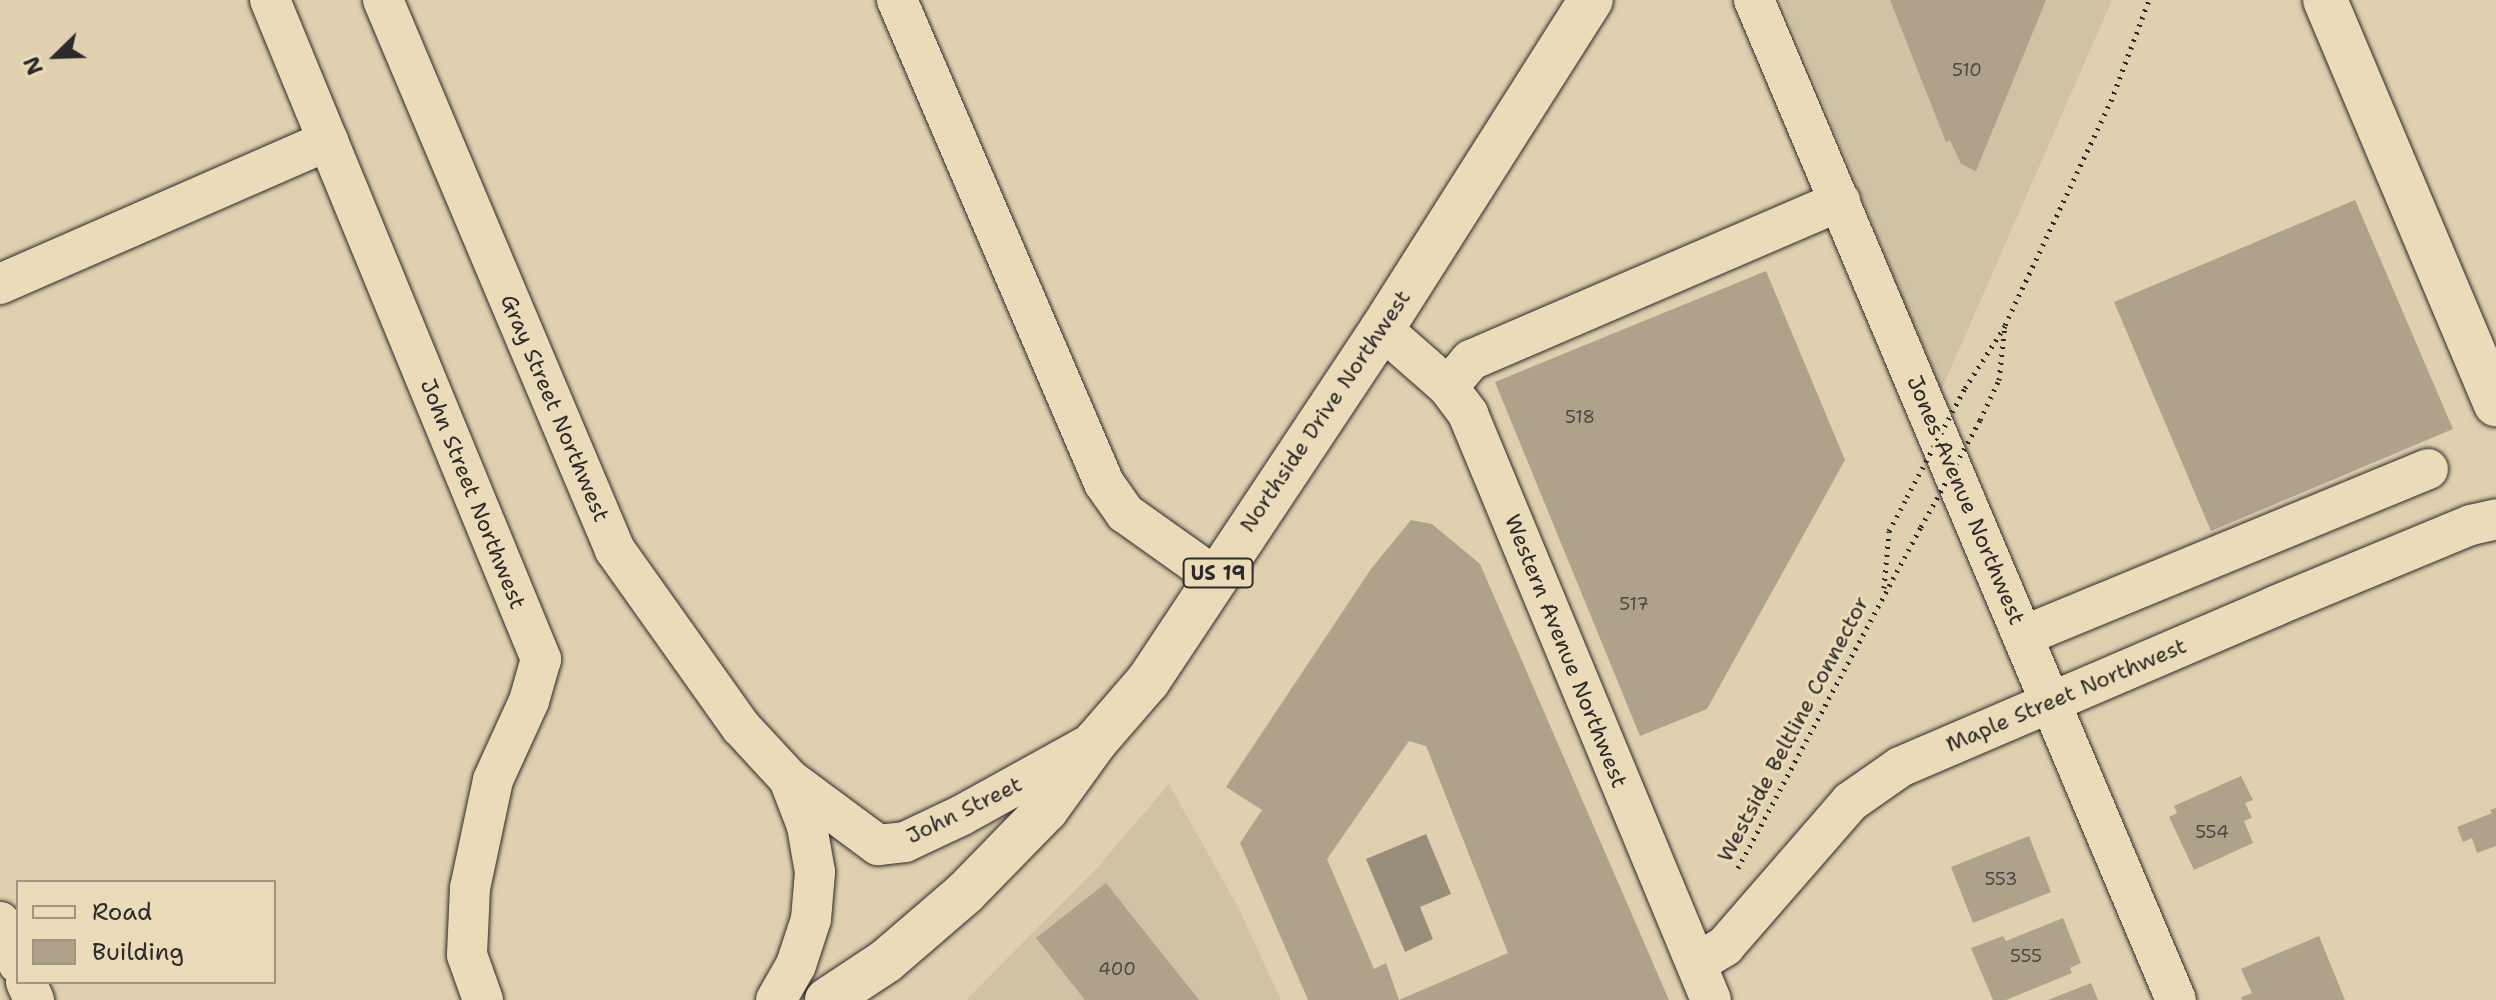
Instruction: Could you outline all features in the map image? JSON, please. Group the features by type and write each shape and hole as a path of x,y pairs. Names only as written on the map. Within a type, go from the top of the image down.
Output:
{"main road":[{"name":"Northside Drive Northwest","path":"827,1000 886,961 965,893 1046,810 1096,741 1148,681 1382,329 1591,0"},
{"path":"2325,0 2496,404"}],"street":[{"name":"John Street Northwest","path":"270,0 541,659 529,701 493,780 470,888 467,955 483,1000"},
{"name":"Gray Street Northwest","path":"383,0 615,550 741,727 789,779"},
{"path":"897,0 1104,483 1125,513 1215,577"},
{"name":"Jones Avenue Northwest","path":"1754,0 2176,1000"},
{"path":"0,284 328,141"},
{"path":"1448,387 1471,360 1840,201"},
{"name":"Western Avenue Northwest","path":"1382,329 1448,387 1468,414 1711,1000"},
{"path":"2023,636 2428,469"},
{"name":"Maple Street Northwest","path":"1697,963 1725,946 1850,802 1900,767 2275,606 2471,525 2496,519"},
{"path":"2248,544 2275,606"},
{"name":"John Street","path":"789,779 878,845 905,842 962,815 1096,741"},
{"path":"776,1000 796,965 811,919 815,872 807,826 789,779"},
{"path":"0,922 16,958"}],"path":[{"path":"2005,325 2111,101 2149,0"},
{"name":"Westside Beltline Connector","path":"1883,593 1889,531 1965,388 2005,325"},
{"name":"Westside Beltline Connector","path":"1731,881 1883,593 1980,420 1999,380 2005,325"}],"shaded area":[{"path":"1781,0 2112,0 1941,391"},
{"path":"1169,784 1239,909 1281,1000 966,1000 1097,868"},
{"path":"1426,834 1451,894 1420,907 1433,939 1405,952 1366,859"}],"building":[{"path":"1890,0 2046,0 1976,171 1961,164 1950,140 1946,142"},
{"path":"2355,200 2453,429 2211,531 2114,302"},
{"path":"1766,271 1845,460 1707,709 1640,736 1495,382"},
{"path":"1411,520 1432,524 1480,564 1669,1000 1399,1000 1308,1000 1240,843 1262,810 1226,787 1371,569","holes":["1409,741 1426,746 1508,953 1399,1000 1386,963 1374,969 1327,859"]},
{"path":"2241,776 2253,800 2245,803 2252,818 2244,821 2253,843 2194,870 2169,817 2177,813 2174,806"},
{"path":"2496,808 2496,846 2477,853 2472,838 2463,842 2457,827 2492,813 2490,810"},
{"path":"2029,836 2051,892 1973,923 1951,867"},
{"path":"1106,883 1199,1000 1085,1000 1036,938"},
{"path":"2063,918 2081,963 2070,968 2072,973 2006,1000 1993,1000 1971,948 2003,936 2006,941"},
{"path":"2319,936 2345,1000 2242,1000 2241,997 2252,993 2241,969"},
{"path":"2091,983 2098,1000 2048,1000"}]}
